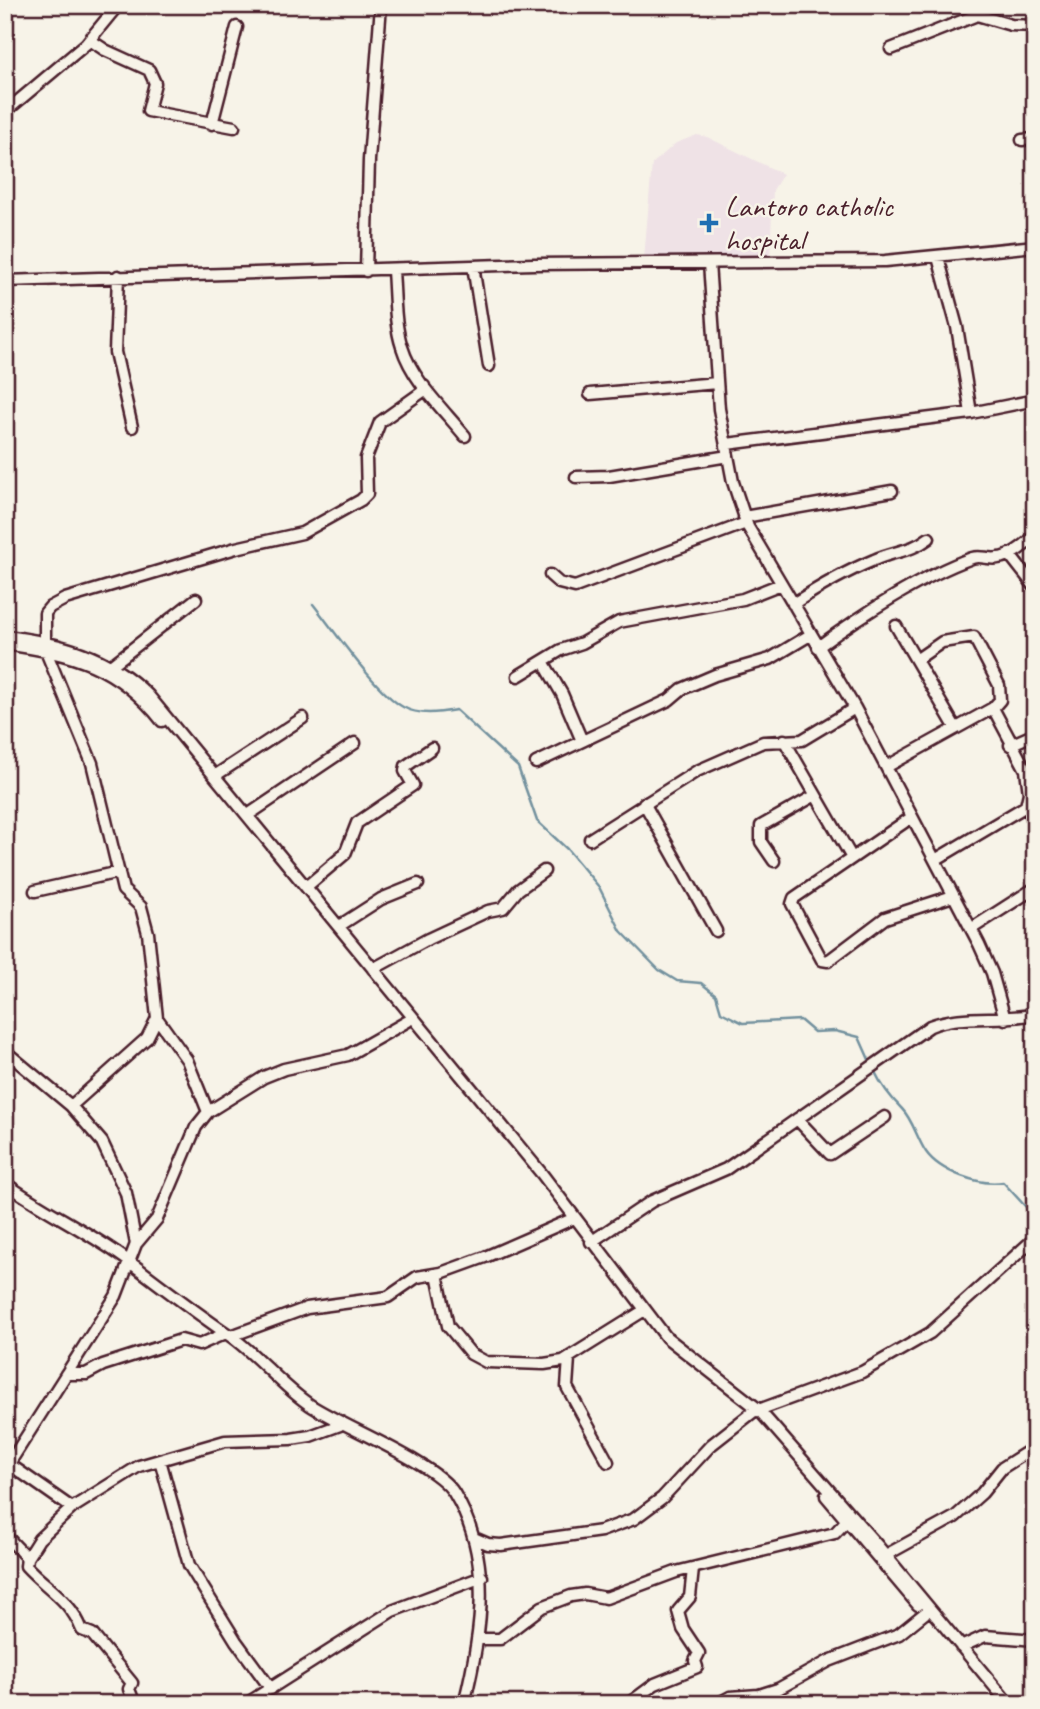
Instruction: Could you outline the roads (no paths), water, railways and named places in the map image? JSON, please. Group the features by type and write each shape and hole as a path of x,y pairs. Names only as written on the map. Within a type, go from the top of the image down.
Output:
{"street":[{"path":"5,112 90,40 118,5"},
{"path":"366,271 369,160 381,5"},
{"path":"891,49 976,15 1011,25 1035,26"},
{"path":"212,124 237,27"},
{"path":"90,40 105,50 149,69 155,83 148,111 233,127"},
{"path":"1022,140 1035,139"},
{"path":"5,281 393,271 473,266 938,257 1035,246"},
{"path":"938,257 957,327 971,413"},
{"path":"709,263 717,383 728,456 745,520 855,708 971,929 992,973 1005,1019"},
{"path":"473,266 489,366"},
{"path":"393,271 401,344 424,386 465,436"},
{"path":"118,276 115,352 132,428"},
{"path":"590,394 717,383"},
{"path":"208,1112 187,1060 157,1018 148,933 141,907 123,890 94,770 44,645 43,617 57,602 236,548 302,533 361,499 367,494 366,458 380,422 422,392 424,386"},
{"path":"727,444 971,413 1035,401"},
{"path":"576,477 609,477 728,456"},
{"path":"550,575 559,583 575,587 745,520 892,491"},
{"path":"818,647 868,611 953,567 974,557 998,559 1035,536"},
{"path":"793,604 827,581 873,560 918,547 929,538"},
{"path":"1009,554 1035,587"},
{"path":"518,676 544,663 561,650 582,643 619,622 743,599 781,584"},
{"path":"109,668 196,599"},
{"path":"896,626 955,727"},
{"path":"536,763 669,700 682,689 716,674 770,659 810,635"},
{"path":"5,636 44,645"},
{"path":"886,767 993,708 1001,692 974,638 942,642 916,660"},
{"path":"5,644 72,648 109,668 148,695 339,926 666,1337 756,1411 886,1555 1009,1704"},
{"path":"544,663 562,694 582,741"},
{"path":"109,668 156,713 570,1220 591,1242 640,1313 671,1349 756,1411 1002,1704"},
{"path":"590,839 643,803 719,761 763,741 802,740 855,708"},
{"path":"993,708 1010,746 1026,770 1026,806 1035,821"},
{"path":"216,775 303,718"},
{"path":"1010,746 1035,734"},
{"path":"784,740 852,858"},
{"path":"248,815 355,743"},
{"path":"306,887 345,854 357,823 413,785 405,771 406,766 432,748"},
{"path":"774,861 761,842 761,826 814,796"},
{"path":"643,803 716,931"},
{"path":"935,860 1026,806"},
{"path":"912,817 800,894 792,904 824,962 885,918 953,896"},
{"path":"373,969 428,939 488,911 503,908 518,890 544,871"},
{"path":"35,891 119,872"},
{"path":"339,926 381,899 418,884"},
{"path":"971,929 1035,888"},
{"path":"591,1242 652,1200 726,1169 888,1052 938,1022 1005,1019 1035,1014"},
{"path":"71,1106 147,1038 157,1018"},
{"path":"72,1508 7,1467 116,1296 136,1244 157,1219 196,1127 208,1112 264,1077 284,1069 348,1055 408,1021"},
{"path":"5,1051 71,1106 102,1142 126,1193 136,1244"},
{"path":"797,1119 830,1154 885,1116"},
{"path":"5,1183 130,1262 154,1283 228,1335 306,1403 443,1479 453,1491 474,1538 482,1577 477,1639 464,1704"},
{"path":"66,1374 86,1374 103,1365 181,1340 199,1345 314,1306 388,1297 413,1279 437,1274 485,1257 570,1220"},
{"path":"474,1538 488,1544 502,1545 622,1526 662,1498 710,1445 756,1411 862,1372 930,1334 1035,1238"},
{"path":"437,1274 448,1326 471,1354 486,1362 544,1364 569,1358 640,1313"},
{"path":"569,1358 567,1387 608,1462"},
{"path":"128,1704 132,1697 129,1689 132,1683 92,1634 82,1630 78,1619 51,1585 26,1566 27,1558 39,1539 72,1508 123,1475 160,1460 225,1441 310,1436 340,1424"},
{"path":"886,1555 954,1517 982,1493 1002,1468 1035,1447"},
{"path":"160,1460 189,1565 236,1641 271,1689"},
{"path":"477,1639 500,1639 549,1603 585,1594 606,1598 693,1569 835,1533 847,1520"},
{"path":"5,1535 27,1558"},
{"path":"480,1562 502,1545"},
{"path":"628,1704 655,1684 697,1667 695,1661 699,1653 683,1629 678,1611 690,1597 693,1569"},
{"path":"247,1704 393,1611 482,1577"},
{"path":"717,1704 730,1697 767,1693 789,1684 828,1661 899,1634 925,1613"},
{"path":"961,1647 985,1636 1035,1640"}],"waterway":[{"path":"313,604 343,644 392,699 416,712 456,710 518,767 537,821 567,849 599,887 621,931 659,970 677,981 701,983 716,995 721,1012 743,1023 800,1020 814,1032 835,1031 859,1037 871,1064"},
{"path":"874,1070 887,1091 906,1113 932,1159 950,1171 972,1180 1003,1182 1035,1217"}],"place":[{"name":"Lantoro catholic hospital","path":"709,223"}]}
